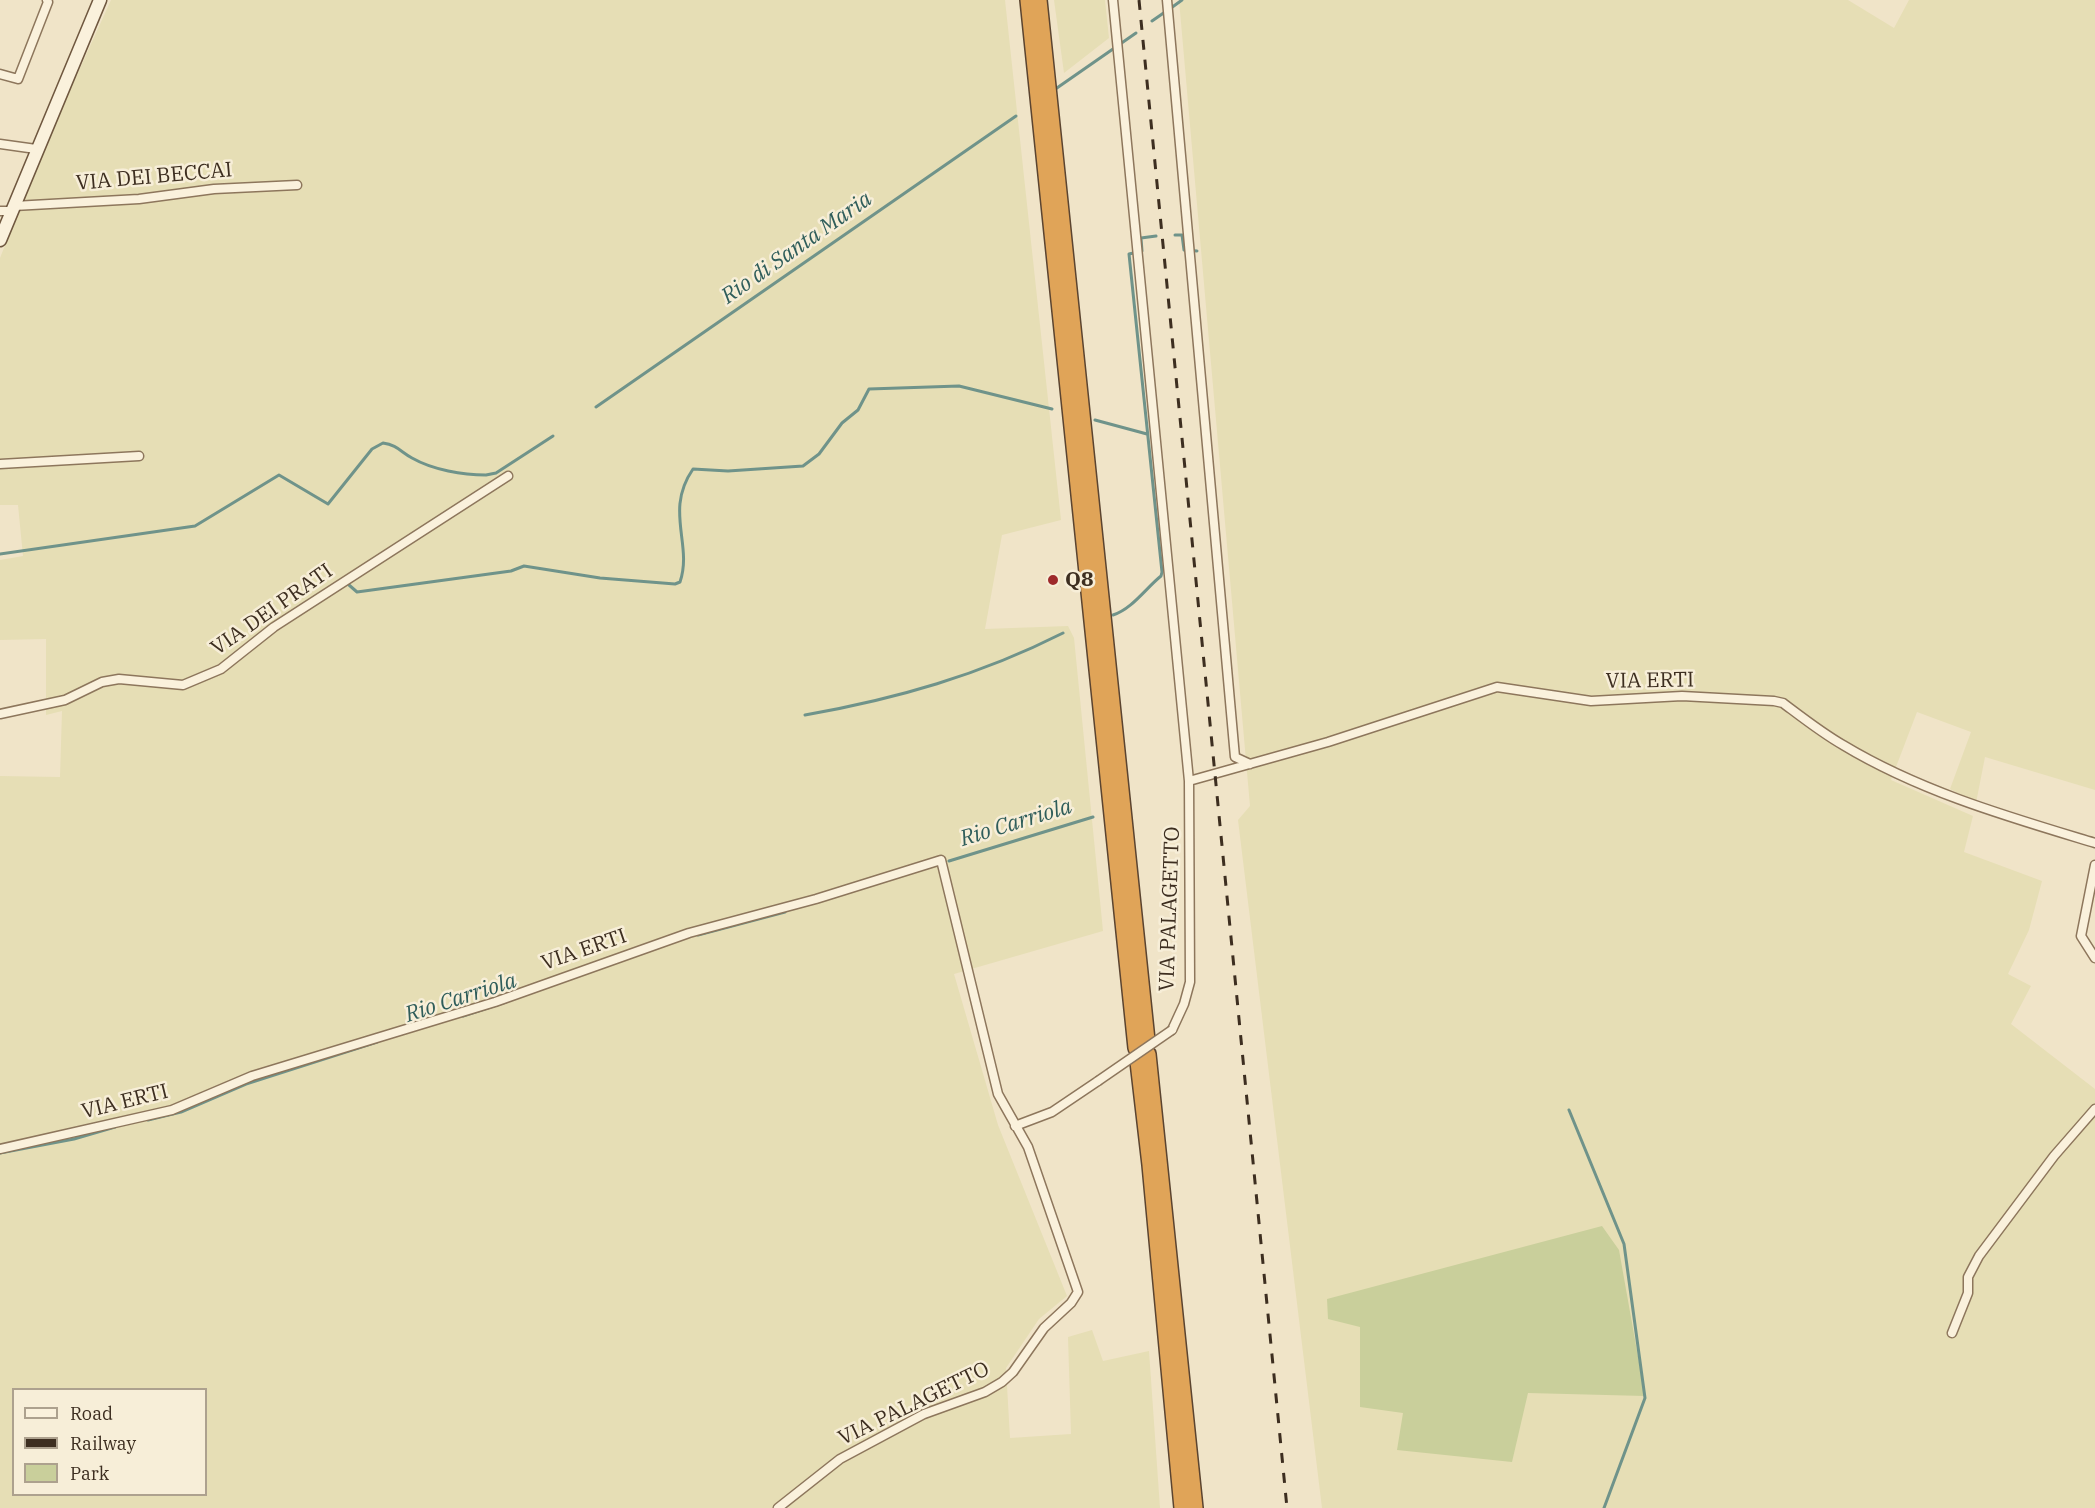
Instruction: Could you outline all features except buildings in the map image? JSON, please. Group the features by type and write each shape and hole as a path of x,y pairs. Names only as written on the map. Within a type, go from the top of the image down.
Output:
{"highway":[{"path":"1028,0 1142,1051 1195,1508"},
{"path":"1039,0 1142,1051 1151,1177 1182,1508"}],"main road":[{"path":"0,240 9,210 100,0"}],"street":[{"path":"0,74 18,79 47,0"},
{"name":"VIA PALAGETTO","path":"1015,1126 1052,1112 1172,1030 1189,993 1188,781 1113,0"},
{"path":"1168,7 1192,251 1235,757 1250,764"},
{"path":"0,144 36,149"},
{"name":"VIA DEI BECCAI","path":"9,210 139,199 214,189 297,185"},
{"path":"0,464 139,456"},
{"name":"VIA DEI PRATI","path":"0,714 65,700 119,679 183,685 222,669 274,627 508,476"},
{"name":"VIA ERTI","path":"1188,781 1497,687 1591,701 1682,696 1774,701 1783,704 1844,746 1938,791 2006,817 2095,843"},
{"name":"VIA PALAGETTO","path":"778,1508 840,1459 924,1414 986,1392 1002,1382 1013,1372 1044,1328 1078,1292 1028,1147 998,1094 940,860"},
{"name":"VIA ERTI","path":"0,1149 172,1110 252,1076 495,1002 689,933 816,899 940,860"},
{"path":"2095,865 2081,936 2095,958"},
{"path":"1952,1334 1965,1301 1968,1277 1979,1256 2054,1156 2095,1109"}],"shaded area":[{"path":"111,0 1005,0 1061,520 1002,535 985,629 1068,626 1074,638 1103,931 954,974 998,1125 1067,1296 1039,1319 1006,1368 1010,1438 1071,1434 1068,1337 1092,1330 1103,1361 1149,1351 1160,1508 0,1508 0,776 60,777 62,711 46,715 46,639 0,640 0,560 23,556 18,505 0,505 0,258 41,154"},
{"path":"1054,0 1105,0 1109,38 1064,73"},
{"path":"1179,0 1848,0 1894,28 1909,0 2095,0 2095,790 1985,757 1976,803 1950,789 1971,732 1917,712 1891,780 1973,816 1964,852 2042,881 2029,930 2008,974 2031,986 2011,1024 2095,1089 2095,1508 1322,1508 1238,820 1250,806"}],"green space":[{"path":"1602,1226 1619,1250 1645,1396 1528,1393 1512,1462 1397,1450 1403,1413 1360,1407 1360,1327 1328,1319 1327,1299"}],"waterway":[{"name":"Rio di Santa Maria","path":"1171,8 1182,0"},
{"name":"Rio di Santa Maria","path":"1152,21 1165,12"},
{"name":"Rio di Santa Maria","path":"1054,90 1136,33"},
{"name":"Rio di Santa Maria","path":"596,407 1016,116"},
{"path":"1175,235 1182,235 1184,250 1197,251"},
{"path":"1113,615 1133,603 1161,576 1162,572 1129,254 1142,251 1141,238 1156,236"},
{"path":"349,585 357,592 511,571 524,566 600,578 675,584 680,582 683,568 681,499 685,484 693,469 728,471 803,466 819,454 842,423 858,410 869,389 959,386 1052,409"},
{"path":"1095,420 1147,434"},
{"name":"Rio di Santa Maria","path":"0,554 195,526 279,475 328,504 372,449 383,443 439,469 486,475 496,473 553,436"},
{"path":"805,715 839,709 937,684 1000,661 1063,633"},
{"name":"Rio Carriola","path":"949,861 1093,817"},
{"name":"Rio Carriola","path":"698,935 785,912"},
{"name":"Rio Carriola","path":"463,1016 506,1002"},
{"name":"Rio Carriola","path":"148,1120 181,1112 246,1084 377,1042"},
{"path":"1569,1110 1624,1244 1645,1398 1604,1508"},
{"name":"Rio Carriola","path":"0,1153 74,1139 115,1127"}],"railway":[{"path":"1139,0 1287,1508"}],"place":[{"name":"Q8","path":"1053,580"}]}
